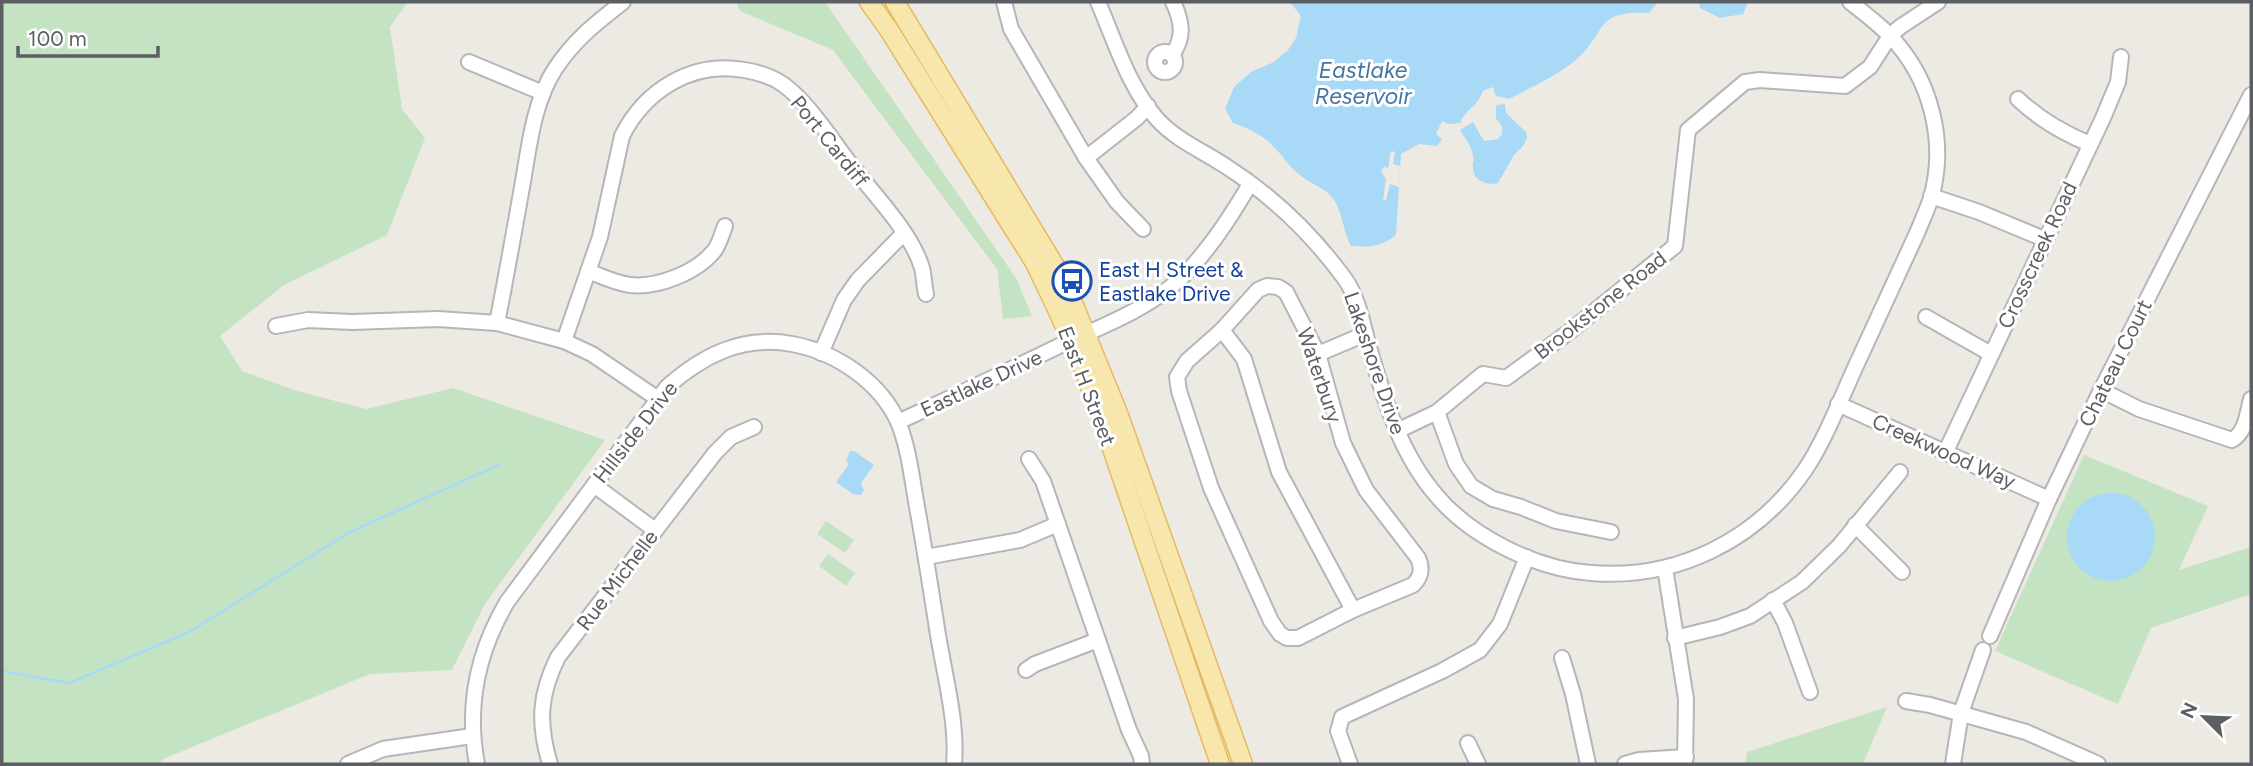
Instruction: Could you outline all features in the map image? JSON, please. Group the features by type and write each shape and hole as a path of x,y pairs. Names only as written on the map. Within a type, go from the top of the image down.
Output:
{"main road":[{"name":"East H Street","path":"869,2 1035,263 1079,337 1118,413 1243,764"},
{"name":"East H Street","path":"895,2 1063,281 1105,428 1220,764"}],"street":[{"path":"497,323 533,129 543,93 554,71 579,37 623,2"},
{"path":"1004,2 1011,29 1086,158 1117,202 1143,229"},
{"name":"Lakeshore Drive","path":"1098,2 1131,79 1168,130 1250,184 1289,214 1350,287 1384,399 1397,431 1412,462 1437,496 1458,516 1490,539 1557,568 1588,573 1635,573 1665,568 1716,549 1747,530 1773,508 1805,470 1917,233 1931,196 1936,164 1936,125 1926,92 1912,63 1890,36 1850,2"},
{"path":"1172,55 1181,42 1182,29 1173,2"},
{"name":"Brookstone Road","path":"1397,431 1437,412 1483,374 1506,378 1569,332 1675,246 1688,130 1745,82 1760,80 1845,86 1870,67 1890,36 1913,17 1938,2"},
{"name":"Crosscreek Road","path":"1946,452 2118,82 2121,57"},
{"path":"469,62 543,93"},
{"name":"Port Cardiff","path":"564,341 600,237 622,136 627,125 646,101 668,84 689,74 713,69 750,71 784,85 804,105 904,233 921,266 926,294"},
{"name":"Chateau Court","path":"1990,636 2049,499 2101,390 2251,95"},
{"path":"2018,99 2064,134 2090,144"},
{"path":"1086,158 1137,118 1148,106"},
{"name":"Eastlake Drive","path":"898,422 1140,307 1180,278 1211,245 1250,184"},
{"path":"1931,196 2045,239"},
{"path":"587,271 626,284 665,281 694,268 715,251 725,226"},
{"path":"821,353 844,300 858,280 904,233"},
{"name":"Waterbury","path":"1267,286 1278,287 1286,292 1318,354 1343,443 1362,482 1418,558 1421,566 1419,578 1413,586 1353,610 1298,638 1287,638 1280,634 1271,621 1212,491 1179,391 1177,377 1187,361 1222,330 1258,290 1267,286"},
{"path":"1926,317 1991,354"},
{"path":"276,326 308,320 352,322 438,319 497,323 564,341 598,357 658,399"},
{"path":"1222,330 1244,359 1279,472 1353,610"},
{"path":"1318,354 1365,334"},
{"name":"Hillside Drive","path":"477,764 472,736 472,704 476,680 493,627 508,602 667,387 693,365 730,347 756,342 783,342 843,362 868,381 889,406 898,422 906,447 926,557 950,709 954,764"},
{"path":"2101,390 2150,414 2232,440 2239,436 2243,428 2251,399"},
{"name":"Creekwood Way","path":"1838,404 2049,499"},
{"path":"1437,412 1456,464 1471,486 1493,499 1556,521 1611,532"},
{"name":"Rue Michelle","path":"550,764 542,738 541,721 544,694 558,657 715,453 731,437 754,427"},
{"path":"1030,459 1043,481 1142,764"},
{"path":"1675,638 1720,627 1750,616 1817,570 1900,472"},
{"path":"594,485 655,530"},
{"path":"926,557 1020,540 1058,524"},
{"path":"1855,525 1902,572"},
{"path":"1350,764 1338,727 1342,717 1480,650 1500,624 1527,557"},
{"path":"1625,764 1639,760 1686,761 1686,699 1665,568"},
{"path":"1773,600 1786,623 1810,692"},
{"path":"1026,670 1098,640"},
{"path":"1954,764 1961,713 1983,650"},
{"path":"1562,658 1573,694 1588,764"},
{"path":"1906,701 1961,713 2026,732 2096,764"},
{"path":"348,764 383,749 472,736"},
{"path":"1468,743 1478,764"}],"green space":[{"path":"2,2 408,2 390,27 402,109 425,138 387,235 284,285 220,336 242,371 294,390 366,409 453,388 605,440 485,604 452,670 370,674 163,759 158,764 2,764"},
{"path":"736,2 825,2 1016,278 1032,316 1003,319 997,269 833,50 740,11"},
{"path":"2084,455 2208,506 2179,570 2251,547 2251,594 2151,628 2118,704 1995,651"},
{"path":"826,521 854,540 845,553 817,534"},
{"path":"828,554 855,573 846,586 819,566"},
{"path":"1887,707 1863,764 1745,764 1747,752"}],"water":[{"name":"Eastlake Reservoir","path":"1290,2 1658,2 1649,13 1618,15 1610,19 1576,60 1552,76 1509,99 1496,96 1493,87 1483,91 1460,123 1449,124 1442,121 1436,134 1442,139 1437,146 1419,144 1401,154 1396,235 1380,244 1351,246 1337,205 1331,196 1296,172 1265,139 1233,123 1225,109 1234,87 1251,72 1274,62 1288,50 1296,38 1301,16"},
{"path":"1699,2 1748,2 1743,14 1720,18 1700,8"},
{"path":"1505,104 1506,113 1526,132 1527,138 1498,183 1485,183 1475,176 1471,149 1460,130 1473,122 1484,141 1498,139 1502,134 1502,126 1496,119 1496,105"},
{"path":"850,451 874,465 861,483 864,490 861,495 853,494 836,482 849,464 846,461"},
{"path":"2111,493 2128,496 2142,506 2152,520 2155,537 2152,554 2142,568 2128,578 2111,581 2094,578 2080,568 2070,554 2067,537 2070,520 2080,506 2094,496"}],"pier":[{"path":"1391,151 1395,152 1393,164 1400,166 1399,187 1390,184 1386,200 1383,200 1386,179 1381,171 1384,167 1388,168"}],"waterway":[{"path":"2,671 69,683 189,632 350,532 501,464"}],"place":[{"name":"East H Street & Eastlake Drive","path":"1072,281"}]}
